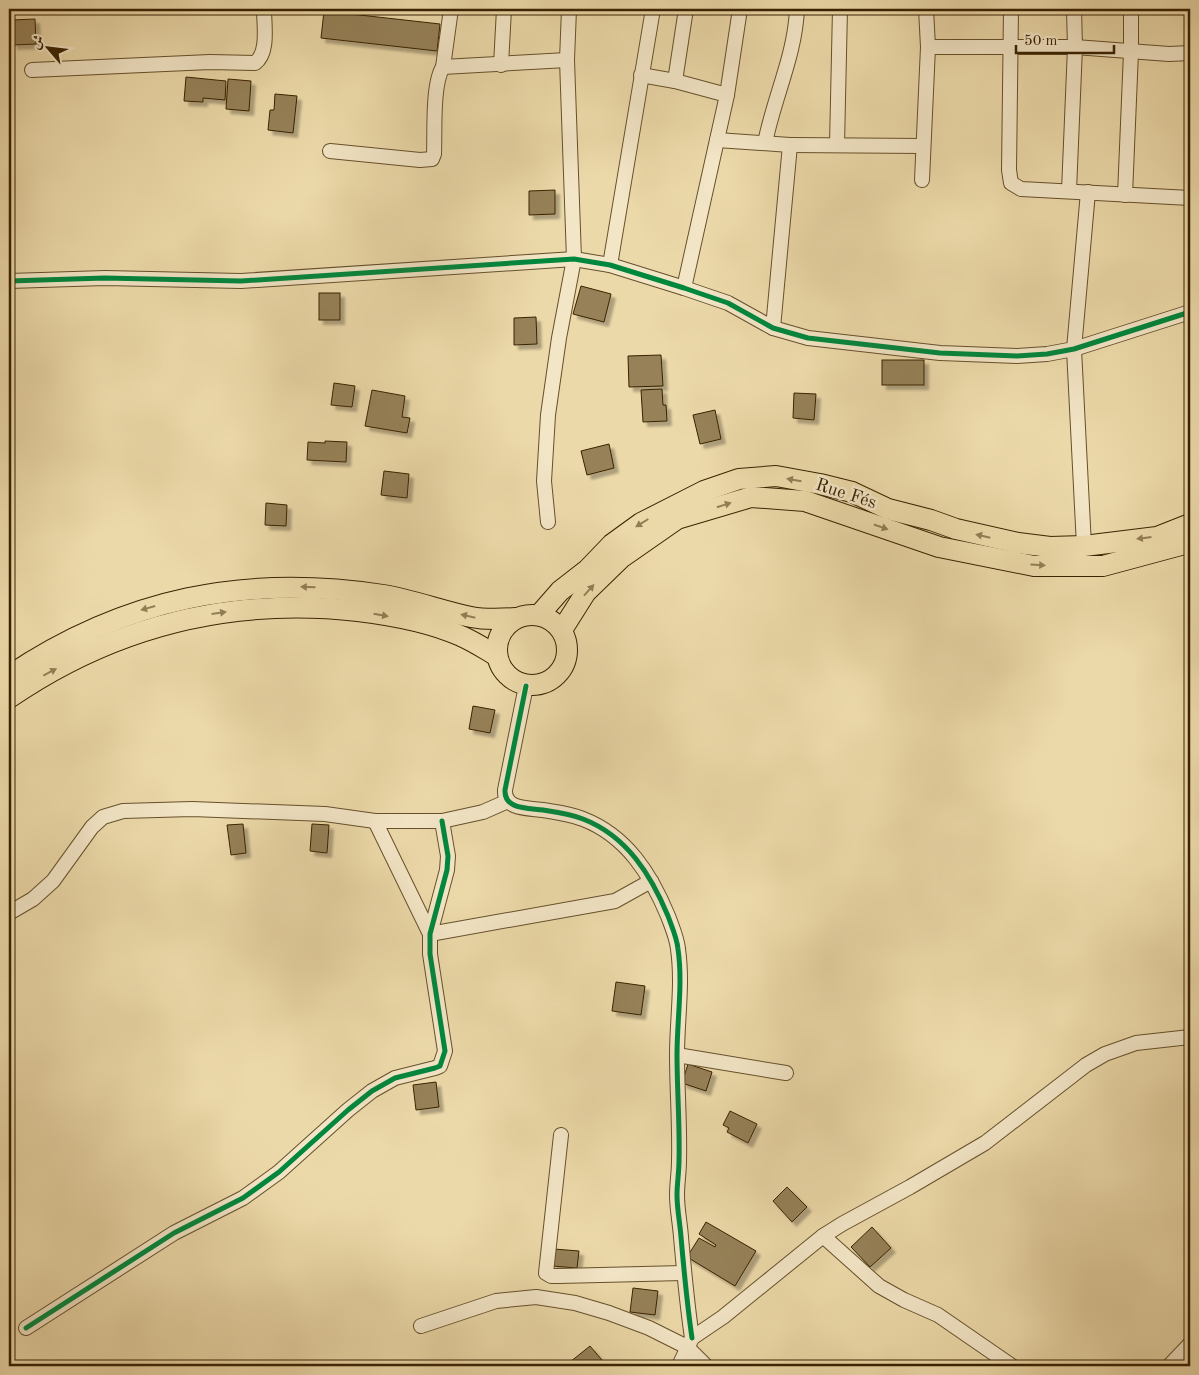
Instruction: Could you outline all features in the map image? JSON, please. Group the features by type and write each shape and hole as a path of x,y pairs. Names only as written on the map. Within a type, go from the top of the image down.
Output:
{"highway":[{"name":"Rue Fés","path":"539,615 560,592 587,570 612,544 642,523 704,491 739,479 776,476 820,484 852,492 888,508 956,529 1018,543 1050,546 1084,546 1158,537 1190,524"},
{"name":"Rue Fés","path":"562,630 586,592 620,558 677,519 751,497 805,501 939,547 1034,566 1103,566 1181,546 1190,541"},
{"path":"9,676 78,636 136,612 197,596 260,588 323,588 386,596 472,617 516,618 539,615 553,621 562,630 568,646 566,662 556,676 542,684 526,686 513,680 502,670 497,656 497,641 504,628 516,618"},
{"path":"9,698 32,682 85,653 142,631 201,616 261,608 322,607 382,614 441,628 461,636 497,656"}],"street":[{"path":"32,70 210,62 255,63 260,60 264,48 264,9"},
{"path":"330,151 420,160 432,159 434,154 437,89 439,74 443,67 450,9"},
{"path":"501,65 504,9"},
{"path":"548,522 544,481 548,415 559,338 574,259 567,60 569,9"},
{"path":"610,265 653,9"},
{"path":"675,82 686,9"},
{"path":"684,288 727,95 740,9"},
{"path":"765,143 770,118 790,58 795,34 797,9"},
{"path":"838,145 840,9"},
{"path":"922,180 928,47 926,9"},
{"path":"1011,9 1010,181 1012,185 1021,189 1190,198"},
{"path":"1069,191 1075,47 1074,9"},
{"path":"1124,194 1131,52 1131,9"},
{"path":"928,47 1075,47 1169,54 1190,53"},
{"path":"443,67 567,60"},
{"path":"641,75 727,95"},
{"path":"717,140 790,145 923,146"},
{"path":"773,328 790,145"},
{"path":"1084,546 1074,350 1088,192"},
{"path":"9,281 105,278 241,281 574,259 610,265 684,288 728,303 773,328 808,338 940,354 1017,356 1074,350 1190,312"},
{"path":"526,686 506,795 513,805 525,809 568,815 593,823 621,842 652,881 669,920 678,948 680,982 677,1055 679,1162 677,1196 689,1343 679,1366"},
{"path":"9,913 33,899 53,881 92,827 103,817 123,811 211,810 325,814 374,821 442,820 483,812 506,795"},
{"path":"26,1328 174,1233 243,1198 279,1172 372,1091 395,1078 440,1066 445,1051 430,954 430,934 448,856 442,820"},
{"path":"374,821 430,934"},
{"path":"430,934 614,901 652,881"},
{"path":"689,1343 823,1236 985,1143 1086,1065 1106,1054 1136,1043 1190,1037"},
{"path":"677,1055 786,1073"},
{"path":"561,1135 546,1273 551,1276 559,1276 683,1273"},
{"path":"823,1236 880,1286 904,1300 938,1315 1012,1366"},
{"path":"421,1326 496,1301 536,1297 575,1303 609,1313 689,1343 706,1366"},
{"path":"1169,1366 1188,1350"}],"building":[{"path":"324,11 440,24 437,51 321,38"},
{"path":"35,19 36,44 13,45 12,20"},
{"path":"186,77 226,81 225,100 203,98 203,102 184,101"},
{"path":"228,79 251,81 249,111 226,109"},
{"path":"275,94 297,96 293,133 268,130 270,110 274,110"},
{"path":"555,190 555,214 529,215 529,191"},
{"path":"581,286 611,294 604,322 573,314"},
{"path":"319,293 340,293 340,320 319,320"},
{"path":"536,317 537,344 514,345 514,318"},
{"path":"661,355 663,386 629,387 628,356"},
{"path":"882,360 924,360 924,385 882,385"},
{"path":"334,383 355,386 352,407 331,405"},
{"path":"662,389 667,421 643,422 641,390"},
{"path":"372,390 405,396 402,417 410,418 407,433 365,426"},
{"path":"794,393 816,394 814,420 793,418"},
{"path":"715,410 721,439 700,444 693,415"},
{"path":"325,441 347,442 346,462 307,460 308,442 325,443"},
{"path":"609,444 614,468 587,475 581,451"},
{"path":"384,471 409,474 407,498 381,495"},
{"path":"266,503 287,505 286,526 265,525"},
{"path":"473,706 495,710 490,733 469,729"},
{"path":"243,824 246,853 231,855 227,825"},
{"path":"312,824 329,825 327,853 310,851"},
{"path":"616,982 645,986 641,1015 612,1011"},
{"path":"688,1064 712,1072 706,1091 682,1083"},
{"path":"436,1082 439,1107 416,1110 413,1085"},
{"path":"730,1111 757,1124 748,1143 727,1132 729,1128 723,1125"},
{"path":"787,1187 807,1207 792,1222 773,1201"},
{"path":"706,1222 756,1251 735,1286 687,1257 699,1238 715,1247 716,1245 699,1234"},
{"path":"872,1227 891,1248 870,1267 851,1247"},
{"path":"554,1249 579,1251 577,1268 552,1266"},
{"path":"633,1288 658,1291 655,1315 630,1312"},
{"path":"590,1346 607,1366 565,1366"}],"cycle path":[{"path":"9,281 105,278 241,281 574,259 610,265 684,288 728,303 773,328 808,338 940,353 1017,356 1047,354 1074,349 1190,312"},
{"path":"526,686 505,790 506,797 513,805 518,807 558,812 578,817 599,826 625,846 654,886 677,941 680,975 677,1055 679,1148 677,1200 692,1338"},
{"path":"26,1328 174,1233 243,1198 279,1172 372,1091 395,1078 440,1066 445,1051 430,954 430,934 447,870 448,856 442,821"}]}
